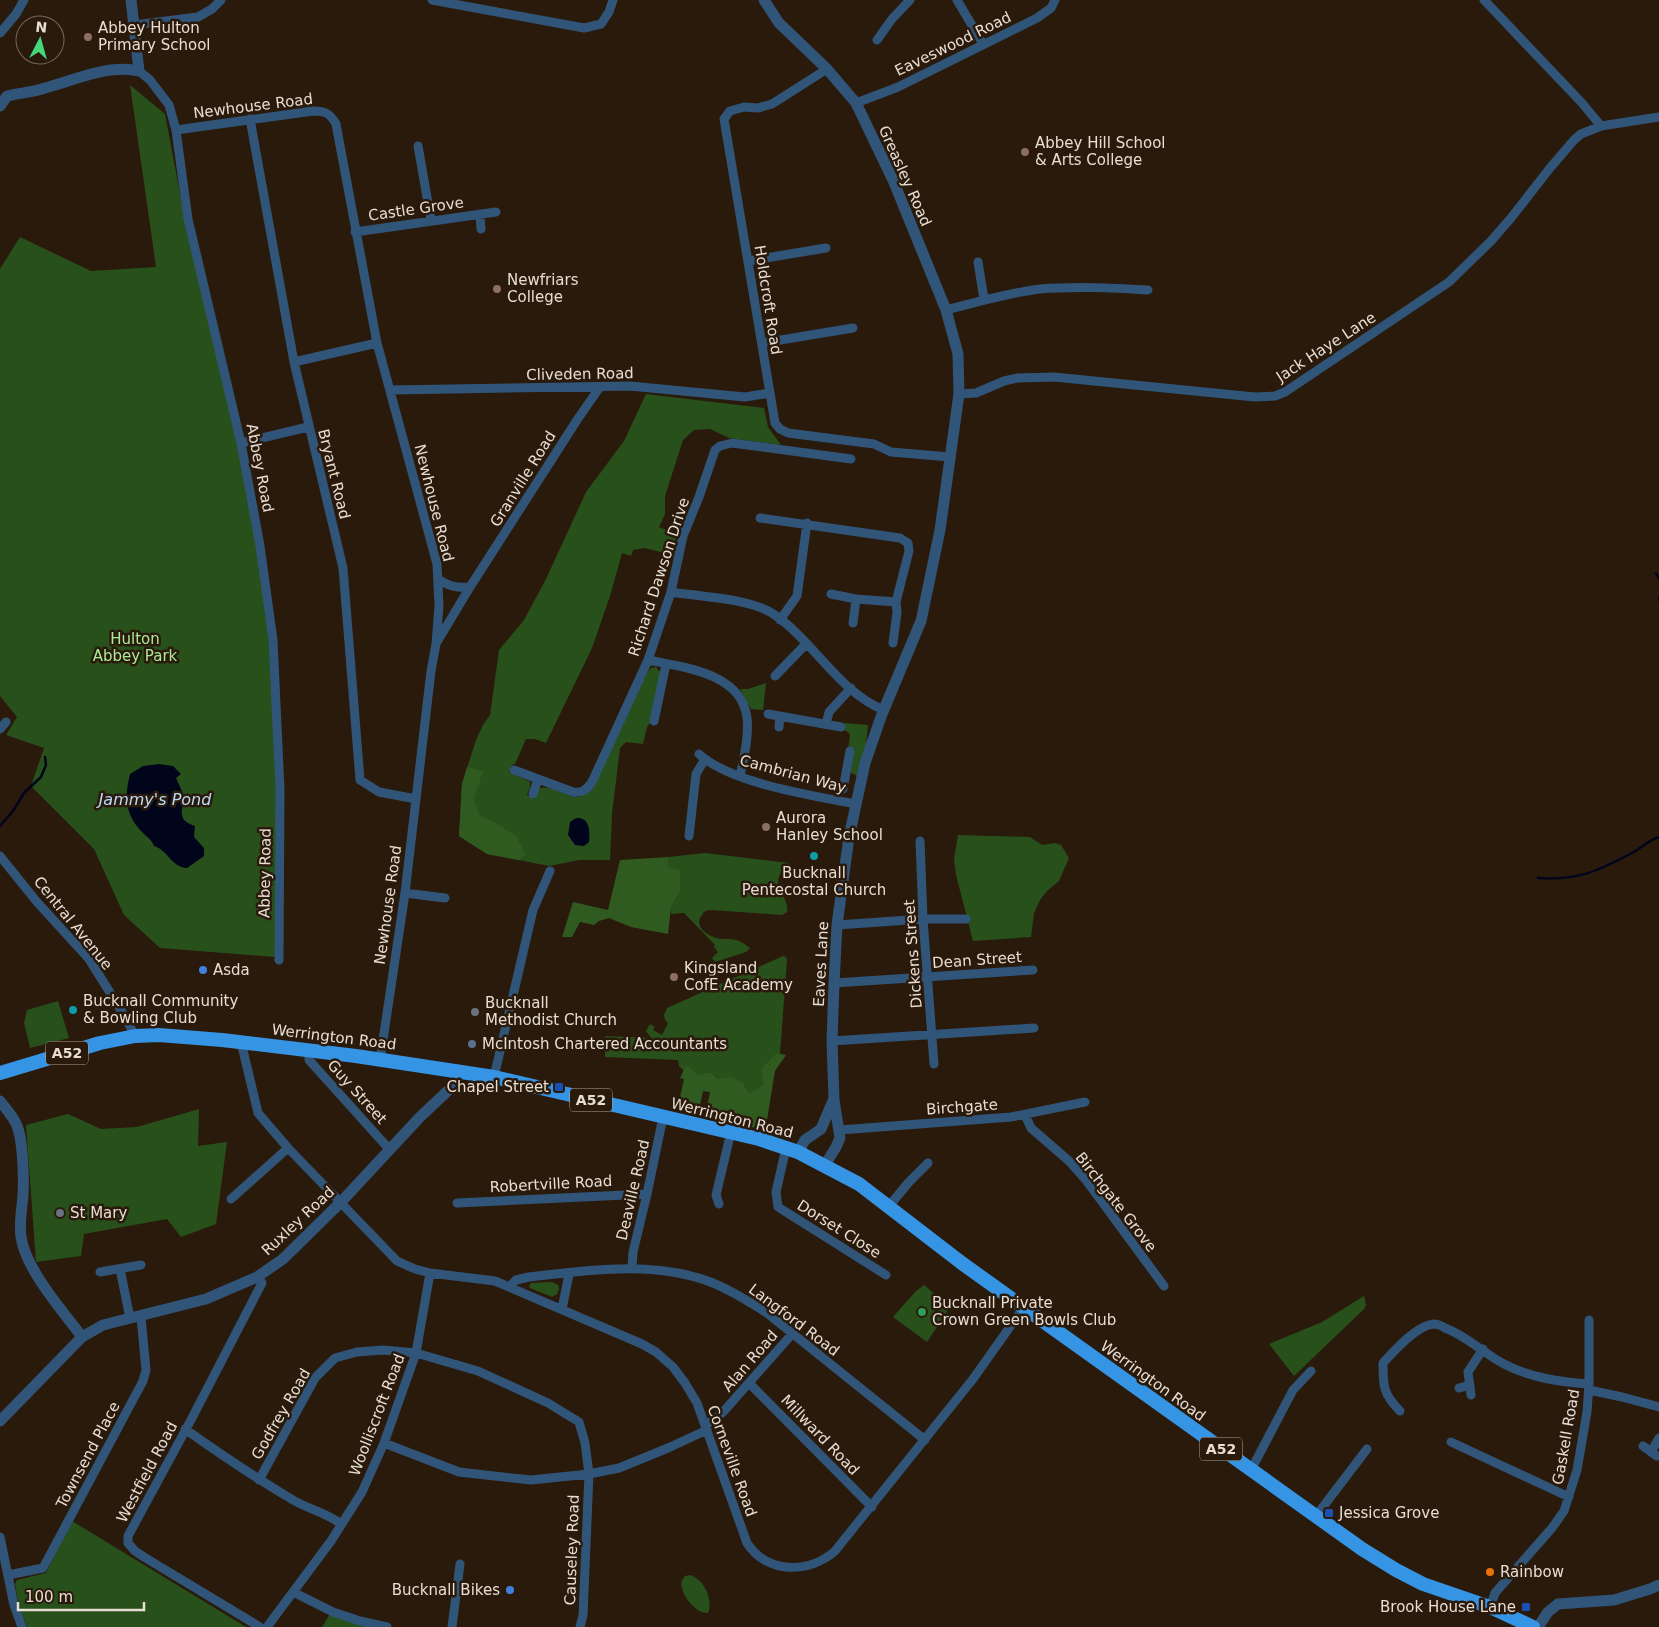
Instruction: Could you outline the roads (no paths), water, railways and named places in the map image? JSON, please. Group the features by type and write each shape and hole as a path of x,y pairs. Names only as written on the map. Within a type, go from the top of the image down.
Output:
{"highway":[{"name":"Werrington Road","path":"0,1073 100,1043 135,1036 178,1036 241,1042 458,1070 494,1077 730,1132 792,1150 825,1165 859,1184 924,1235 1362,1549 1423,1584 1490,1607"},
{"name":"A52","path":"1490,1607 1533,1627"}],"street":[{"path":"0,33 16,14 24,0"},
{"path":"0,106 4,92 43,89 113,68 127,68 139,71 132,0"},
{"path":"134,26 198,17 212,10 222,0"},
{"path":"432,0 584,28 600,24 609,12 612,0"},
{"name":"Greasley Road","path":"764,0 780,23 826,69 856,104 893,180 946,310 958,354 959,394 950,457"},
{"path":"877,40 892,19 910,0"},
{"path":"957,0 983,44"},
{"name":"Eaveswood Road","path":"856,104 898,87 1037,18 1051,8 1055,0"},
{"path":"1484,0 1582,102 1601,126"},
{"name":"Holdcroft Road","path":"826,69 772,104 758,108 744,107 730,111 724,119 775,423 780,429 788,433 874,444 891,452 950,457"},
{"name":"Abbey Road","path":"139,71 150,80 169,105 176,130 188,219 241,443 260,546 273,640 280,789 279,960"},
{"name":"Newhouse Road","path":"176,130 313,111 327,112 332,116 336,124 377,343 436,564 440,606 436,644 431,671 405,893 380,1060"},
{"path":"1577,137 1587,123 1588,111"},
{"path":"1577,137 1601,126 1659,117"},
{"name":"Bryant Road","path":"250,119 294,362 343,568 360,780 379,792 416,799"},
{"name":"Jack Haye Lane","path":"959,394 976,393 1004,381 1018,378 1054,377 1255,397 1275,396 1285,392 1450,282 1511,218 1577,137"},
{"path":"418,146 431,220"},
{"name":"Castle Grove","path":"356,232 496,212"},
{"name":"Castle Grove","path":"480,214 481,229"},
{"path":"748,261 826,248"},
{"path":"978,262 984,300"},
{"path":"946,310 1040,289 1148,290"},
{"path":"762,343 853,328"},
{"path":"294,362 377,343"},
{"name":"Cliveden Road","path":"390,390 630,386 744,397 769,393"},
{"name":"Granville Road","path":"436,644 470,587 600,387"},
{"path":"241,443 308,427"},
{"name":"Richard Dawson Drive","path":"514,770 573,792 585,790 592,782 648,660 672,592 683,536 715,450 720,446 732,443 851,460"},
{"name":"Eaves Lane","path":"825,1165 840,1138 834,1100 832,1041 838,925 849,837 865,763 883,712 921,621 940,530 950,457"},
{"path":"760,518 900,538 908,543 910,551 896,602 897,612 893,643"},
{"path":"780,620 797,596 807,524"},
{"path":"438,579 449,586 458,588 470,587"},
{"path":"672,592 749,604 775,615 851,688 883,712"},
{"path":"831,594 856,599 896,602"},
{"path":"853,623 856,599"},
{"path":"775,676 806,644"},
{"path":"648,660 714,676 738,695 745,708 748,726 740,776"},
{"path":"654,721 666,664"},
{"path":"826,724 829,712 851,688"},
{"path":"768,714 841,727"},
{"path":"779,727 780,716"},
{"path":"843,789 850,751"},
{"name":"Cambrian Way","path":"689,836 696,774 702,757 740,776 792,791 855,804"},
{"path":"845,778 860,782"},
{"path":"533,794 538,779"},
{"name":"Dickens Street","path":"920,841 934,1064"},
{"name":"Central Avenue","path":"0,856 37,902 89,959 124,1014 135,1036"},
{"path":"494,1077 533,910 550,871"},
{"path":"405,893 445,898"},
{"path":"838,925 966,918"},
{"name":"Dean Street","path":"834,983 1033,970"},
{"path":"832,1041 1034,1028"},
{"name":"Corneville Road","path":"241,1042 258,1113 288,1148 392,1258 406,1266 430,1273 493,1280 509,1286 642,1344 656,1352 673,1367 697,1403 747,1543 757,1554 772,1563 787,1567 812,1565 821,1562 835,1551 872,1507 1001,1342 1024,1307"},
{"name":"Guy Street","path":"309,1050 309,1060 390,1150"},
{"name":"Ruxley Road","path":"0,1421 82,1338 103,1325 206,1299 258,1277 283,1259 341,1202 420,1117 454,1085 458,1070"},
{"name":"Eaves Lane","path":"792,1150 821,1129 834,1100"},
{"path":"0,1101 17,1125 20,1139 23,1193 20,1220 25,1253 47,1290 82,1338"},
{"name":"Birchgate","path":"840,1130 1025,1115 1085,1102"},
{"name":"Birchgate Grove","path":"1025,1115 1031,1128 1069,1161 1086,1180 1164,1286"},
{"name":"Deaville Road","path":"632,1268 632,1252 648,1194 663,1117"},
{"path":"719,1204 716,1195 730,1132"},
{"path":"231,1199 288,1148"},
{"name":"Dorset Close","path":"792,1150 776,1192 778,1208 886,1275"},
{"path":"889,1206 928,1163"},
{"name":"Robertville Road","path":"457,1203 648,1194"},
{"path":"100,1272 141,1265"},
{"name":"Langford Road","path":"509,1286 516,1280 523,1278 632,1268 685,1274 714,1283 757,1306 925,1440"},
{"path":"120,1269 135,1317"},
{"name":"Woolliscroft Road","path":"267,1627 362,1492 384,1443 416,1353 430,1273"},
{"path":"562,1309 569,1274"},
{"name":"Westfield Road","path":"258,1277 262,1283 128,1536 128,1543 144,1557 260,1627"},
{"name":"Townsend Place","path":"8,1575 43,1568 143,1381 146,1370 135,1317"},
{"name":"Gaskell Road","path":"1490,1607 1495,1593 1552,1528 1564,1510 1580,1456 1587,1412 1589,1387 1585,1334 1589,1320"},
{"path":"1400,1411 1392,1403 1385,1391 1383,1363 1399,1346 1422,1327 1435,1324 1456,1332 1504,1364 1535,1376 1589,1387 1659,1407"},
{"name":"Alan Road","path":"384,1443 458,1472 531,1480 589,1474 619,1468 668,1448 706,1427 718,1417 792,1334"},
{"path":"1459,1388 1470,1390 1468,1372 1483,1349"},
{"name":"Godfrey Road","path":"259,1480 315,1378 335,1358 357,1352 374,1351 416,1353 478,1371 548,1403 579,1422 585,1443 589,1474"},
{"path":"1251,1470 1294,1390 1311,1371"},
{"name":"Millward Road","path":"749,1383 872,1507"},
{"path":"185,1429 259,1480 303,1506 341,1524"},
{"path":"1643,1446 1654,1454 1659,1438"},
{"path":"1451,1442 1568,1497"},
{"path":"1316,1516 1367,1449"},
{"name":"Causeley Road","path":"580,1627 583,1614 589,1474"},
{"path":"0,1538 14,1605 22,1627"},
{"path":"452,1627 460,1564"},
{"path":"1538,1627 1548,1612 1558,1604 1614,1600 1659,1585"},
{"path":"293,1592 333,1612 387,1627"}],"water":[{"name":"Jammy's Pond","path":"159,764 173,766 181,774 176,778 185,798 182,816 186,822 195,826 194,837 204,848 204,856 187,868 177,865 163,851 154,846 133,820 128,806 127,791 130,774 143,766"},
{"path":"576,818 581,818 587,822 589,842 584,846 575,845 568,835 570,822"}],"waterway":[{"path":"1656,573 1659,579"},
{"path":"0,826 13,811 24,793 41,777 46,765 45,757"},
{"path":"1538,878 1564,878 1598,870 1659,837"}],"place":[{"name":"Abbey Hulton Primary School","path":"88,37"},
{"name":"Abbey Hill School & Arts College","path":"1025,152"},
{"name":"Newfriars College","path":"497,289"},
{"name":"Aurora Hanley School","path":"766,827"},
{"name":"Bucknall Pentecostal Church","path":"814,856"},
{"name":"Asda","path":"203,970"},
{"name":"Kingsland CofE Academy","path":"674,977"},
{"name":"Bucknall Community & Bowling Club","path":"73,1010"},
{"name":"Bucknall Methodist Church","path":"475,1012"},
{"name":"McIntosh Chartered Accountants","path":"472,1044"},
{"name":"Chapel Street","path":"559,1087"},
{"name":"St Mary","path":"60,1213"},
{"name":"Bucknall Private Crown Green Bowls Club","path":"922,1312"},
{"name":"Jessica Grove","path":"1329,1513"},
{"name":"Rainbow","path":"1490,1572"},
{"name":"Bucknall Bikes","path":"510,1590"},
{"name":"Brook House Lane","path":"1526,1607"}],"park label":[{"name":"Hulton Abbey Park","path":"135,648"}]}
